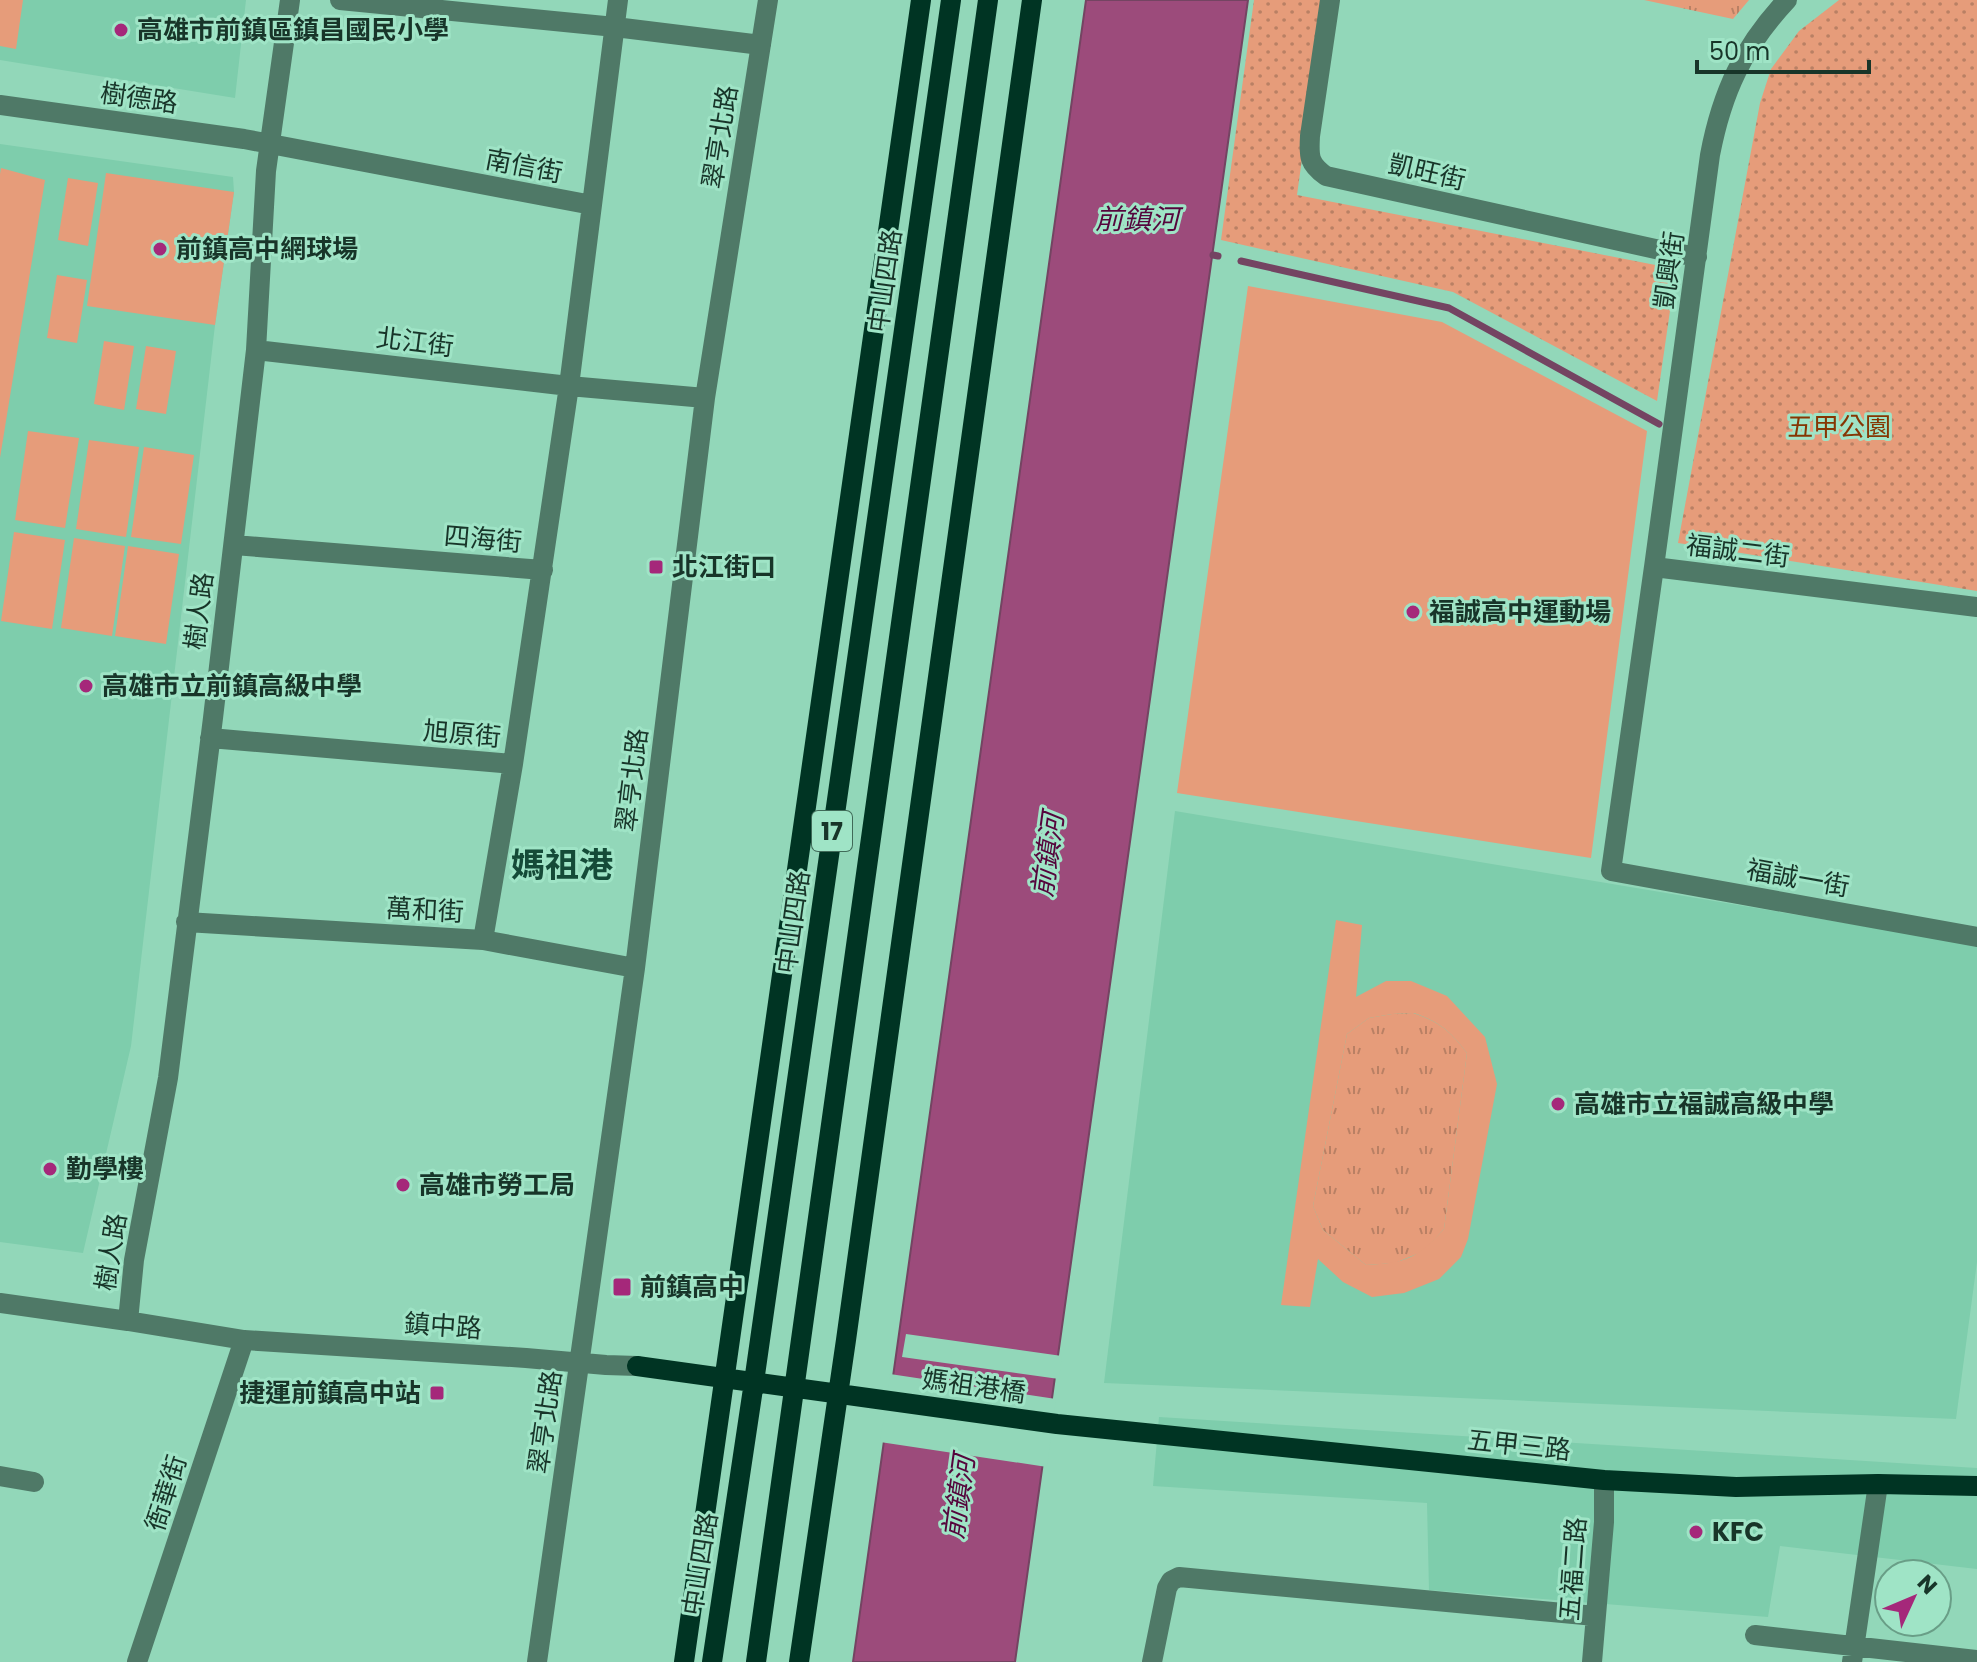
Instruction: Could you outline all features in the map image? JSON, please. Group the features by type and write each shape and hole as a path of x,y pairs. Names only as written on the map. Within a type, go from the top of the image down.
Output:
{"main road":[{"name":"中山四路","path":"684,1662 921,0"},
{"name":"中山四路","path":"712,1662 951,0"},
{"name":"17","path":"756,1662 988,0"},
{"path":"799,1662 1032,0"},
{"name":"鎮中路","path":"637,1366 883,1399"},
{"name":"媽祖港橋","path":"883,1399 1057,1424"},
{"name":"五甲三路","path":"1057,1424 1604,1480 1736,1487 1878,1484 1977,1486"}],"street":[{"name":"樹人路","path":"128,1321 134,1260 168,1078 234,545 256,350 270,144 290,0"},
{"path":"340,0 761,45"},
{"name":"南信街","path":"270,144 592,205 618,0"},
{"name":"翠亨北路","path":"537,1662 635,968 705,398 768,0"},
{"name":"凱旺街","path":"1330,0 1309,155 1315,168 1326,176 1697,257"},
{"name":"凱興街","path":"1654,567 1717,122 1741,59 1765,24 1787,0"},
{"name":"樹德路","path":"0,105 270,144"},
{"path":"569,386 592,205"},
{"name":"北江街","path":"256,350 569,386 705,398"},
{"name":"四海街","path":"234,545 543,570 569,386"},
{"name":"福誠二街","path":"1611,871 1654,567 1977,607"},
{"name":"旭原街","path":"210,738 513,764 543,570"},
{"name":"萬和街","path":"186,922 483,940 513,764"},
{"name":"福誠一街","path":"1611,871 1977,937"},
{"path":"483,940 635,968"},
{"name":"鎮中路","path":"0,1303 244,1340 637,1366"},
{"name":"衙華街","path":"137,1662 244,1340"},
{"path":"0,1476 34,1482"},
{"name":"五福二路","path":"1592,1662 1604,1522 1604,1480"},
{"path":"1854,1654 1878,1484"},
{"path":"1152,1662 1167,1588 1171,1581 1179,1577 1595,1616"},
{"path":"1755,1635 1854,1654 1977,1660"}],"shaded area":[{"name":"高雄市前鎮區鎮昌國民小學","path":"0,0 246,0 235,98 0,60"},
{"name":"高雄市立前鎮高級中學","path":"0,144 233,177 234,192 215,325 131,1046 83,1253 0,1242"},
{"name":"高雄市立福誠高級中學","path":"1175,811 1977,945 1977,1262 1956,1419 1104,1383"},
{"path":"1159,1417 1977,1468 1977,1569 1953,1566 1953,1558 1883,1558 1780,1546 1768,1617 1429,1590 1427,1503 1153,1486"}],"green space":[{"path":"0,0 23,0 16,49 0,46"},
{"path":"1254,0 1324,0 1297,195 1676,269 1657,401 1453,292 1221,240"},
{"path":"1644,0 1749,0 1733,19"},
{"name":"五甲公園","path":"1839,0 1977,0 1977,591 1678,543 1760,103 1771,69 1799,31"},
{"path":"1,168 45,180 0,458 0,174"},
{"name":"前鎮高中網球場","path":"106,173 234,192 215,325 87,306"},
{"path":"68,178 98,183 88,246 58,240"},
{"path":"57,275 87,280 77,343 47,338"},
{"name":"福誠高中運動場","path":"1248,286 1442,322 1647,431 1591,858 1177,793"},
{"path":"104,341 134,346 124,410 94,404"},
{"path":"146,346 176,351 166,414 136,409"},
{"path":"28,431 79,438 65,528 15,520"},
{"path":"89,440 139,447 126,537 76,529"},
{"path":"144,447 194,455 181,544 131,537"},
{"path":"14,532 65,540 52,629 1,621"},
{"path":"74,538 125,546 112,636 61,628"},
{"path":"128,546 179,554 166,644 115,636"},
{"path":"1336,920 1362,925 1356,997 1386,981 1411,981 1447,996 1485,1037 1497,1084 1468,1239 1461,1257 1439,1279 1404,1293 1372,1297 1343,1282 1318,1259 1310,1307 1281,1305","holes":["1414,1013 1444,1028 1467,1053 1444,1229 1410,1258 1366,1265 1323,1230 1313,1206 1347,1034 1369,1018"]},
{"path":"1413,1013 1444,1028 1467,1053 1444,1229 1424,1251 1395,1263 1366,1265 1323,1230 1313,1206 1347,1034 1369,1018"}],"water":[{"name":"前鎮河","path":"1086,0 1248,0 1015,1662 853,1662"}],"pier":[{"path":"906,1334 1062,1356 1059,1379 902,1357"},
{"path":"890,1374 1056,1399 1047,1467 880,1442"}],"waterway":[{"path":"1213,255 1218,256"},
{"path":"1241,261 1449,308 1659,424"}],"place":[{"name":"高雄市前鎮區鎮昌國民小學","path":"121,30"},
{"name":"前鎮高中網球場","path":"160,249"},
{"name":"北江街口","path":"656,567"},
{"name":"福誠高中運動場","path":"1413,612"},
{"name":"高雄市立前鎮高級中學","path":"86,686"},
{"name":"高雄市立福誠高級中學","path":"1558,1104"},
{"name":"勤學樓","path":"50,1169"},
{"name":"高雄市勞工局","path":"403,1185"},
{"name":"前鎮高中","path":"622,1287"},
{"name":"捷運前鎮高中站","path":"437,1393"},
{"name":"KFC","path":"1696,1532"}],"district":[{"name":"媽祖港","path":"562,865"}]}
